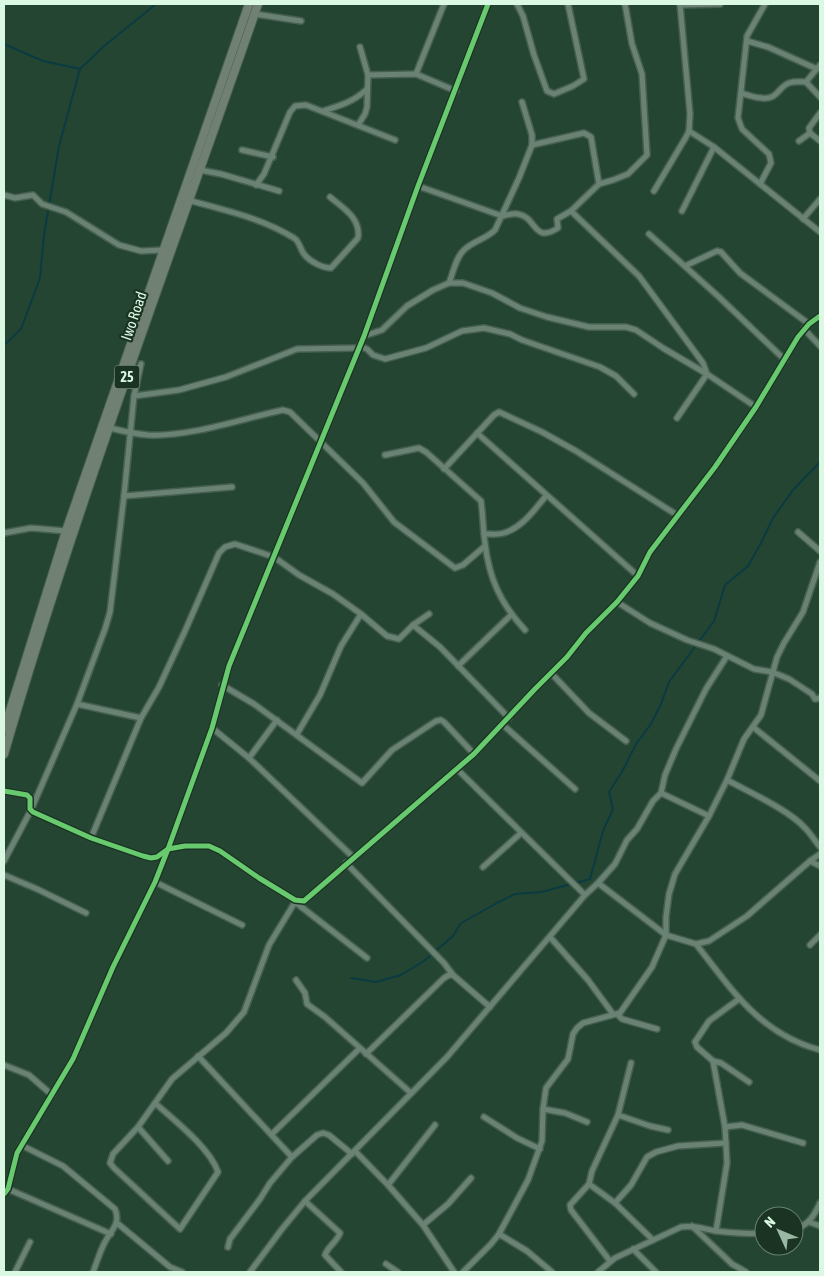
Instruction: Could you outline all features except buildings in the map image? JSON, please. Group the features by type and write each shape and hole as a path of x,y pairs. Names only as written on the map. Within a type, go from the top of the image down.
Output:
{"main road":[{"name":"Iwo Road","path":"4,754 22,680 66,531 249,4"},
{"name":"Iwo Road","path":"4,730 258,4"},
{"path":"206,126 215,128"}],"street":[{"path":"416,74 444,4"},
{"path":"111,1234 6,1191 17,1153 74,1058 113,967 155,882 212,728 222,685 364,336 418,186 488,4"},
{"path":"517,4 523,16 547,91 554,94 584,79 568,4"},
{"path":"418,186 502,216 516,213 522,215 540,232 546,234 558,228 557,219 570,211 599,184 628,174 647,155 642,74 632,44 625,4"},
{"path":"654,191 689,130 690,114 680,4 720,4"},
{"path":"760,184 771,163 771,159 769,154 739,124 747,41 750,28 765,4"},
{"path":"255,14 301,22"},
{"path":"747,41 819,67 806,82"},
{"path":"358,125 367,107 366,90 368,75 360,47"},
{"path":"368,75 416,74 456,91"},
{"path":"741,93 769,98 777,95 787,84 796,81 806,82 820,97"},
{"path":"323,111 355,99 366,90"},
{"path":"449,283 460,255 465,249 490,235 502,216 530,154 532,135 522,102"},
{"path":"256,185 264,174 294,106 306,105 394,140"},
{"path":"820,113 809,128 810,133 820,141"},
{"path":"689,130 714,147 820,232"},
{"path":"532,145 584,133 591,136 599,184"},
{"path":"799,141 810,133"},
{"path":"682,211 714,147"},
{"path":"242,150 272,156"},
{"path":"200,170 280,191"},
{"path":"4,195 15,198 33,195 42,204 66,212 119,245 141,251 163,250"},
{"path":"188,200 229,211 276,227 298,240 307,257 324,268 331,268 358,238 359,232 352,215 330,197"},
{"path":"803,219 820,199"},
{"path":"570,211 639,276 689,342 707,374"},
{"path":"649,234 785,360"},
{"path":"685,266 717,251 721,252 740,273 809,324"},
{"path":"364,336 382,330 407,306 433,290 449,283 470,285 492,293 527,311 547,317 589,327 626,327 636,330 756,407"},
{"path":"155,1103 189,1134 214,1162 218,1172 180,1229 110,1163 113,1154 138,1127 155,1103 172,1079 226,1033 244,1012 269,945 297,902 306,899 474,754 617,602 638,576 650,552 715,467 756,407 804,328 820,316"},
{"path":"134,396 179,390 226,377 297,350 358,347 368,349 373,355 385,359 426,348 462,331 484,328 510,334 522,340 600,367 616,376 634,394"},
{"path":"804,328 820,346"},
{"path":"4,861 31,810 77,704 110,612 134,396 141,364"},
{"path":"677,418 707,374"},
{"path":"110,428 150,435 215,426 283,410 290,412 362,483 394,522 455,568 463,565 485,546"},
{"path":"444,468 499,412 542,432 576,451 677,515"},
{"path":"477,433 638,576"},
{"path":"385,455 419,448 426,452 480,501 485,546 494,584 502,602 525,630"},
{"path":"124,496 232,487"},
{"path":"484,534 503,534 517,527 526,520 546,496"},
{"path":"4,533 31,528 66,531"},
{"path":"798,532 820,551"},
{"path":"91,838 141,718 159,687 219,553 225,547 235,544 274,557 361,614 387,636 393,638 400,639 413,625 429,614"},
{"path":"463,1272 499,1234 528,1180 540,1149 546,1088 568,1058 573,1034 583,1023 620,1012 644,979 666,935 669,894 675,874 709,816 727,780 738,748 764,708 772,672 784,642 803,612 820,565"},
{"path":"617,602 640,618 687,640 714,648 754,669 772,672 789,679 812,694 815,699 820,698"},
{"path":"297,734 320,695 340,646 361,614"},
{"path":"458,666 511,615"},
{"path":"413,625 440,647 508,718"},
{"path":"250,1272 305,1201 394,1113 447,1057 585,895 615,864 627,840 639,825 653,801 661,793 665,775 676,749 706,689 727,656"},
{"path":"551,673 589,713 626,741"},
{"path":"222,685 277,720 362,783 392,750 436,721 441,720 444,722 474,754"},
{"path":"77,704 141,718"},
{"path":"249,758 277,720"},
{"path":"502,724 575,789"},
{"path":"753,727 820,781"},
{"path":"212,728 249,758 353,857"},
{"path":"457,769 585,895"},
{"path":"727,780 764,800 805,827 820,847"},
{"path":"4,791 30,798 31,810"},
{"path":"661,793 709,816"},
{"path":"31,810 91,838 151,858 157,857 168,849 185,846 209,846 220,851 297,902 366,958"},
{"path":"483,867 521,833"},
{"path":"598,883 666,935 696,944 709,941 747,916 820,854"},
{"path":"810,861 820,866"},
{"path":"346,863 444,963 453,975 490,1007"},
{"path":"4,875 86,913"},
{"path":"155,882 242,926"},
{"path":"810,945 820,935"},
{"path":"550,937 615,1014 622,1019 658,1029"},
{"path":"696,944 739,999 780,1034 820,1050"},
{"path":"366,1054 444,978 453,975"},
{"path":"296,980 305,993 307,1004 325,1016 411,1093"},
{"path":"739,999 709,1021 695,1042 697,1047 712,1061 721,1063 750,1082"},
{"path":"272,1134 359,1048"},
{"path":"198,1056 292,1157"},
{"path":"712,1061 725,1127 727,1163 716,1231"},
{"path":"610,1261 571,1210 570,1205 589,1184 592,1171 618,1115 631,1063"},
{"path":"4,1065 29,1075 52,1095"},
{"path":"543,1109 565,1113 587,1122"},
{"path":"618,1115 668,1130"},
{"path":"484,1117 540,1149"},
{"path":"388,1185 435,1125"},
{"path":"725,1127 742,1125 804,1143"},
{"path":"138,1127 168,1161"},
{"path":"228,1247 230,1239 270,1183 292,1157 317,1135 323,1133 353,1153 388,1185 423,1225 454,1272"},
{"path":"616,1203 631,1186 647,1157 656,1152 678,1146 726,1143"},
{"path":"21,1145 63,1166 115,1209 117,1224 105,1241 94,1272"},
{"path":"423,1225 448,1204 471,1178"},
{"path":"589,1184 616,1203 653,1240"},
{"path":"305,1201 340,1233 325,1254 341,1272"},
{"path":"804,1225 809,1222 820,1203"},
{"path":"809,1222 820,1226"},
{"path":"117,1224 170,1267 182,1272"},
{"path":"692,1225 736,1270 746,1272"},
{"path":"598,1272 610,1261 681,1227 692,1225 716,1231 754,1234"},
{"path":"499,1234 526,1251 552,1272"},
{"path":"14,1272 30,1242"},
{"path":"633,1249 656,1272"},
{"path":"386,1264 398,1272"},
{"path":"166,1272 170,1267"}],"waterway":[{"path":"4,44 43,61 80,69 103,47 156,4"},
{"path":"4,345 21,329 40,278 44,235 59,146 80,69"},
{"path":"576,883 590,879 603,831 613,809 609,792 636,744 651,724 669,682 714,621 725,585 748,566 773,518 793,490 820,462"},
{"path":"351,978 376,982 401,975 424,961 453,936 461,923 497,903 515,894 542,892 571,884"}],"cycle path":[{"path":"4,1194 8,1189 17,1153 73,1059 113,967 155,882 212,728 229,666 364,336 418,186 488,4"},
{"path":"4,791 27,795 30,798 30,809 33,812 91,838 143,856 157,857 168,849 185,846 209,846 220,851 295,900 304,901 474,754 617,602 638,576 650,552 715,467 756,407 798,337 809,324 820,316"}]}
